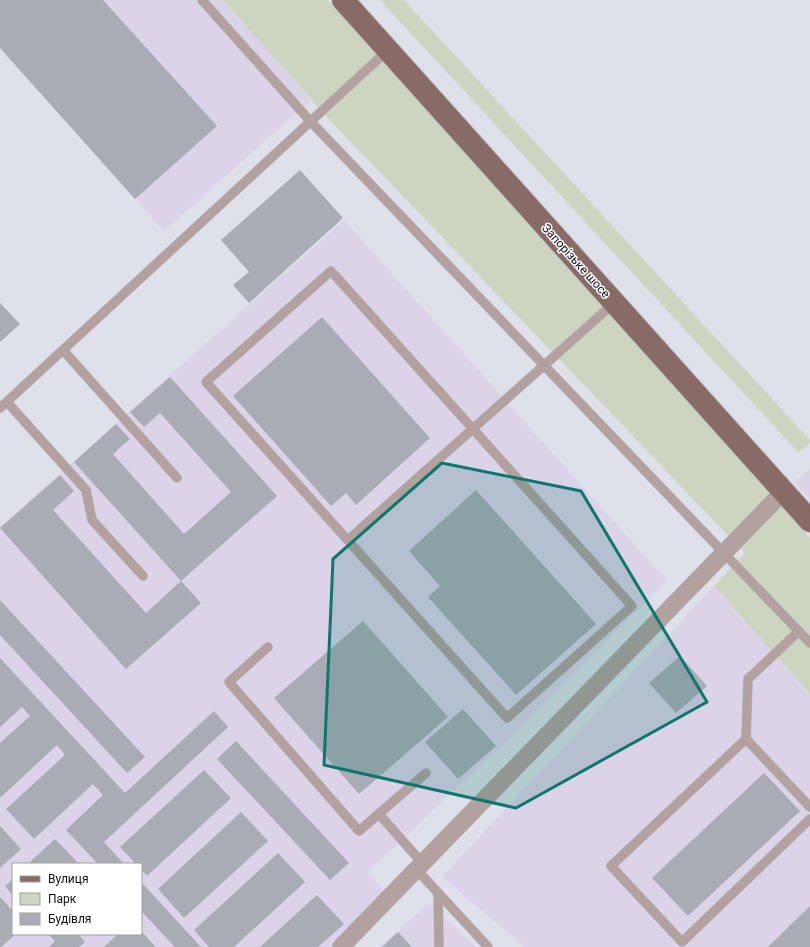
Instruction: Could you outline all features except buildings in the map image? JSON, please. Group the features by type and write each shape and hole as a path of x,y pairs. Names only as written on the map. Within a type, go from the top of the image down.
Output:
{"main road":[{"name":"Запорізьке шосе","path":"343,0 810,521"}],"street":[{"path":"341,947 783,492"}],"lane":[{"path":"202,0 311,122 810,643"},
{"path":"143,576 92,520 86,490 3,405 388,50"},
{"path":"331,271 632,606 506,718 348,540 206,382 331,271"},
{"path":"348,540 614,303"},
{"path":"63,350 177,478"},
{"path":"799,631 748,679 746,739 611,866 682,942 810,820"},
{"path":"268,647 229,682 359,831 426,773"},
{"path":"746,739 810,807"},
{"path":"379,814 420,867 438,894 488,947"},
{"path":"438,894 439,947"}],"highlighted area":[{"path":"442,463 581,491 707,702 516,808 324,765 333,559"}],"shaded area":[{"path":"0,0 223,0 311,100 164,231 0,48"},
{"path":"344,220 667,581 502,745 368,872 390,898 341,947 0,947 0,527"},
{"path":"810,469 810,500 794,482"},
{"path":"714,586 810,694 810,947 525,947 442,877"},
{"path":"429,903 475,947 380,947"}],"green space":[{"path":"223,0 328,0 810,538 810,694 714,586 745,553 326,116"},
{"path":"380,0 404,0 810,440 810,443 799,453"}]}
